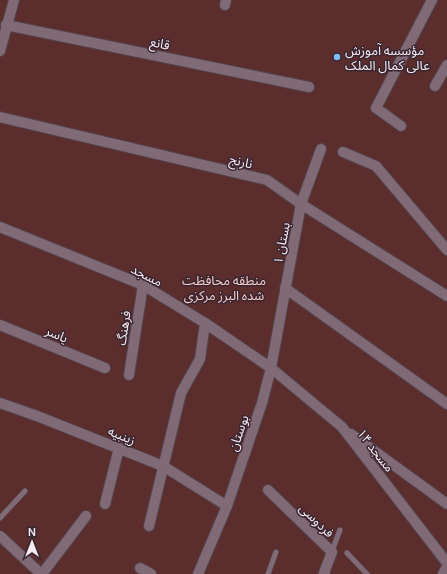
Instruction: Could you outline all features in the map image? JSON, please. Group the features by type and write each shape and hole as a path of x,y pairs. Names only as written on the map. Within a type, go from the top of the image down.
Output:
{"street":[{"path":"0,51 14,0"},
{"path":"401,126 376,108 432,0"},
{"name":"قانع","path":"6,25 309,87"},
{"path":"434,86 447,65"},
{"name":"نارنج","path":"0,116 267,180 301,204 447,296"},
{"name":"بستان ۱","path":"271,368 301,204 321,149"},
{"path":"343,152 376,166 447,250"},
{"name":"مسجد","path":"0,228 143,285 205,323 271,368"},
{"name":"فرهنگ","path":"129,375 143,285"},
{"path":"285,288 447,404"},
{"path":"149,526 181,393 200,359 205,323"},
{"name":"یاسر","path":"0,325 105,368"},
{"name":"مسجد ۱۴","path":"271,368 342,427 447,562"},
{"name":"بوستان","path":"198,574 227,506 262,403 271,368"},
{"name":"زینبیه","path":"0,403 37,416 163,466 227,506"},
{"path":"342,427 447,504"},
{"path":"105,504 119,448"},
{"name":"فردوسی","path":"268,490 332,552 324,573 325,574"},
{"path":"0,536 41,574 86,516"},
{"path":"443,574 447,567"},
{"path":"140,568 151,574"}],"lane":[{"path":"0,518 26,491"},
{"path":"332,552 340,530"},
{"path":"268,574 276,552"},
{"path":"347,553 366,574"}],"green space":[{"name":"منطقه محافظت شده البرز مرکزی","path":"0,0 447,0 447,574 0,574"}],"place":[{"name":"مؤسسه آموزش عالی کمال الملک","path":"337,57"}]}
